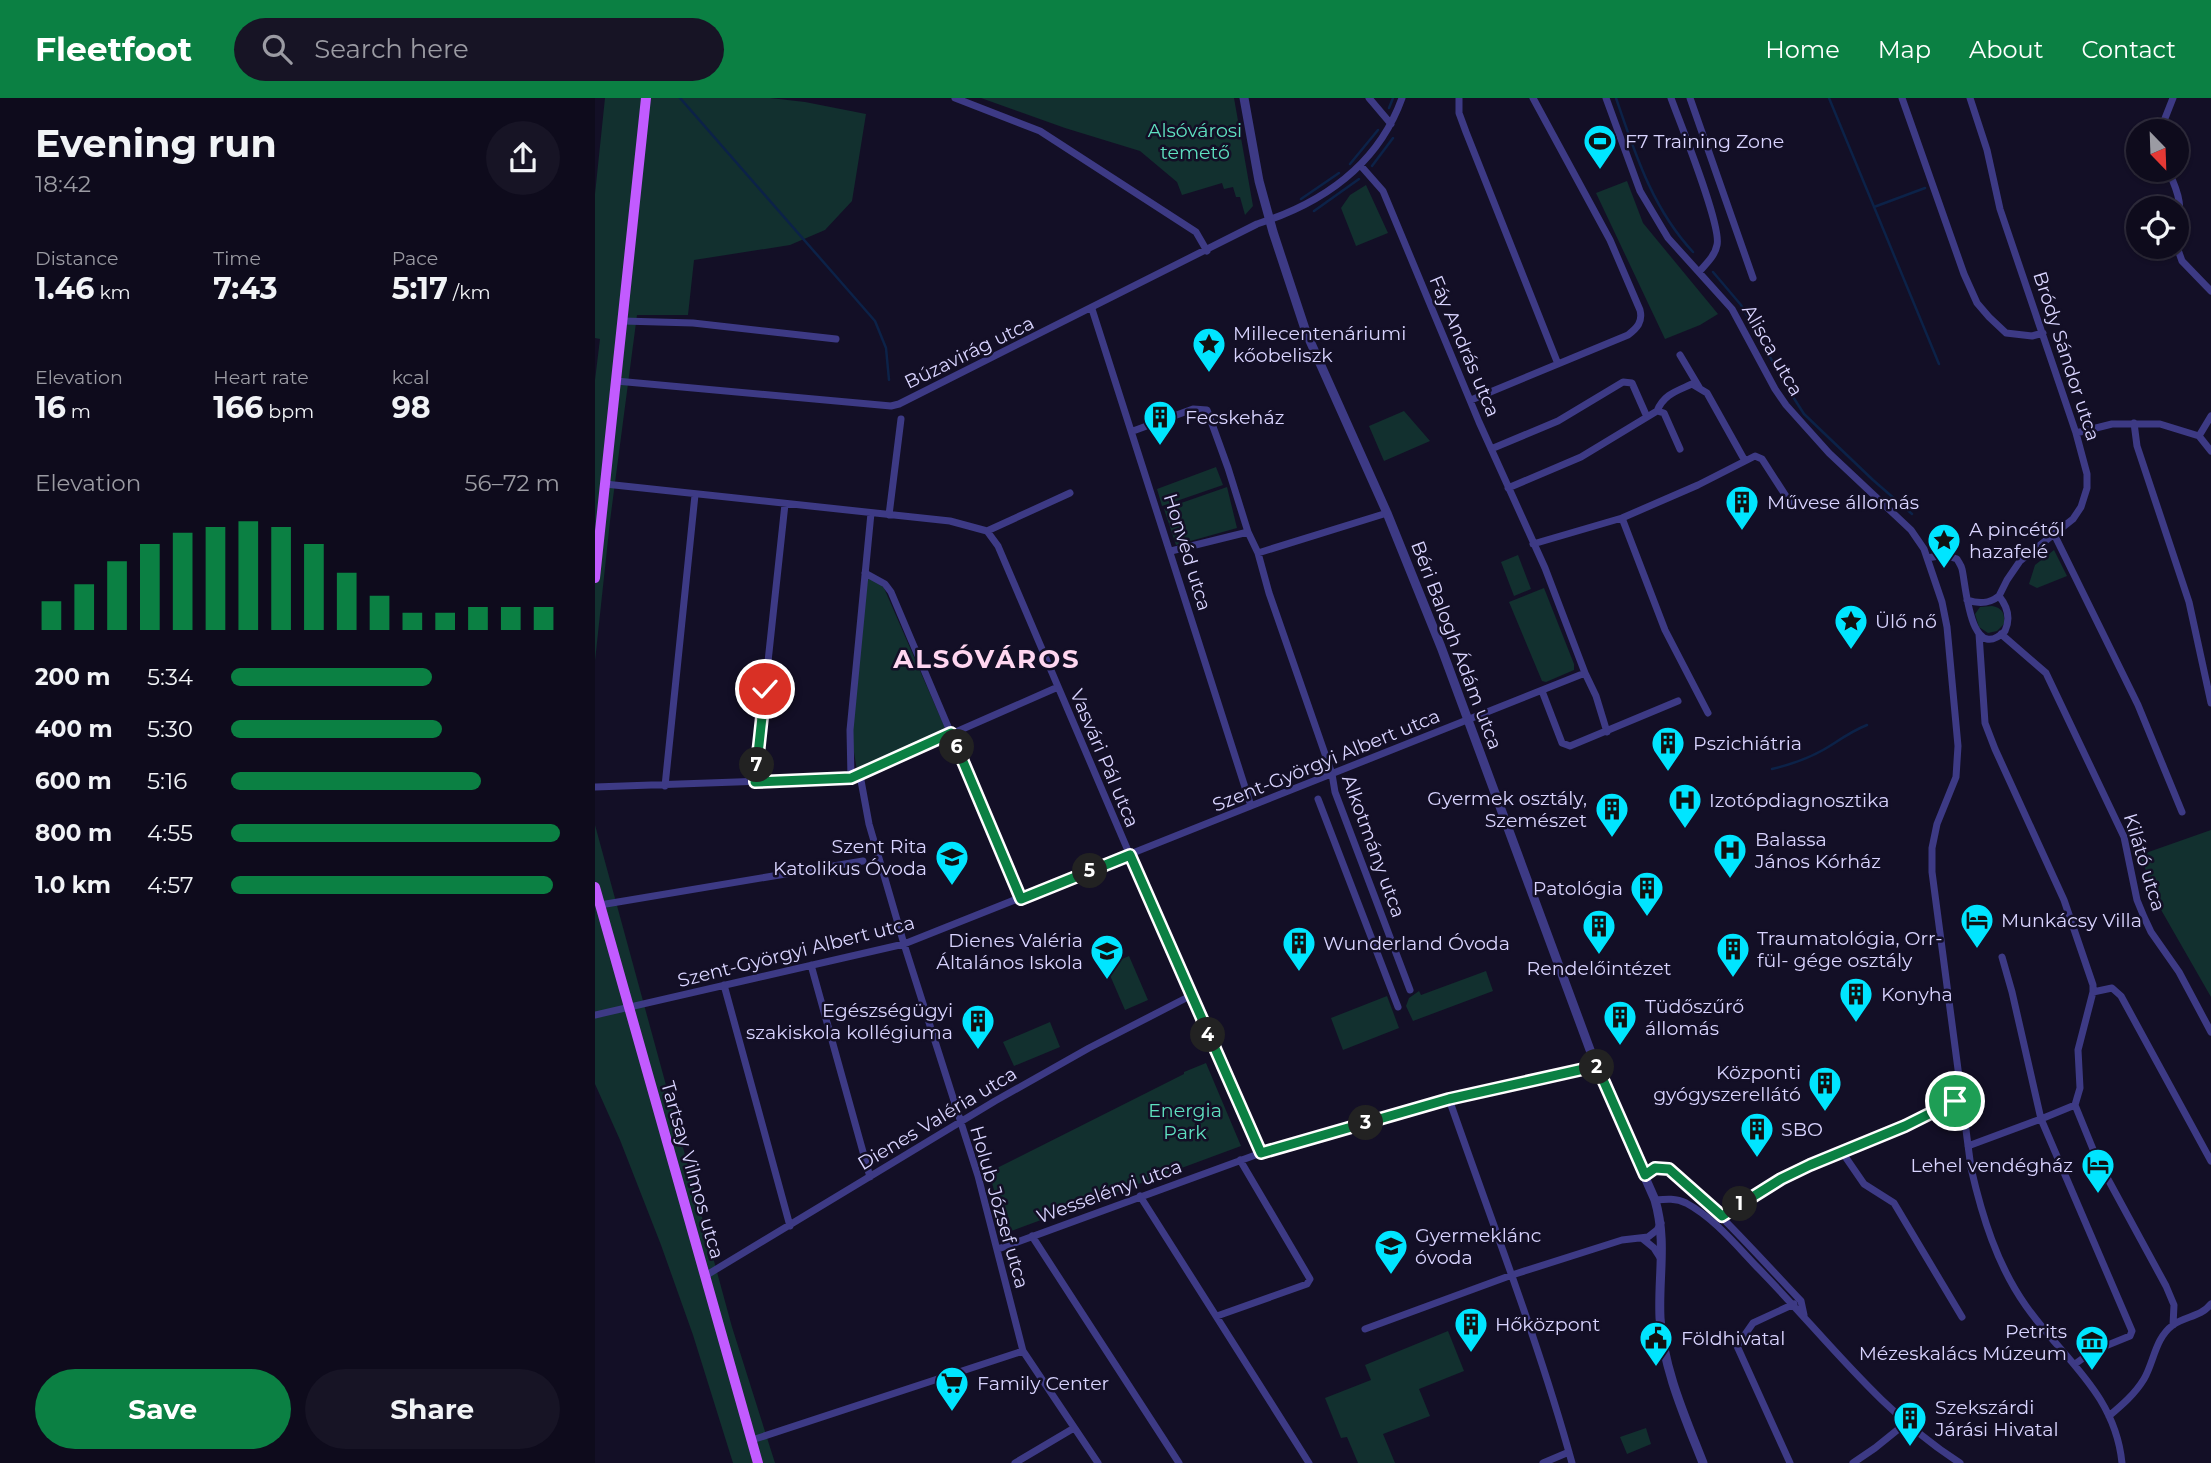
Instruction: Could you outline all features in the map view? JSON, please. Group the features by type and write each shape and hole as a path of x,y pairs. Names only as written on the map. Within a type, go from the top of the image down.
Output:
{"main road":[{"path":"595,578 646,98"},
{"name":"Tartsay Vilmos utca","path":"595,887 758,1463"}],"street":[{"path":"955,98 1040,131 1196,232 1207,251"},
{"name":"Béri Balogh Ádám utca","path":"1244,98 1254,163 1306,332 1387,513 1468,720 1597,1066 1655,1200 1661,1222 1662,1338 1674,1385 1703,1463"},
{"path":"1369,98 1391,124"},
{"name":"Búzavirág utca","path":"616,380 891,406 909,400 1257,224 1317,199 1361,166 1380,143 1402,98"},
{"path":"1459,98 1459,113 1466,132 1558,364"},
{"path":"1471,400 1628,335 1641,321 1640,310 1610,240 1533,98"},
{"name":"Alisca utca","path":"1607,98 1640,191 1668,238 1732,309 1786,405 1829,453 1911,530 1924,549 1942,602 1947,627 1958,746 1956,777 1937,824 1932,860 1968,1146 1980,1206 2003,1265 2027,1307 2088,1379 2109,1416 2122,1463"},
{"path":"1671,98 1718,237 1713,256 1699,272"},
{"path":"1690,98 1753,278"},
{"path":"1902,98 1964,274 1977,303 2006,333 2018,336 2043,333"},
{"name":"Bródy Sándor utca","path":"1970,98 1987,150 2000,209 2076,433 2087,474 2087,488 2081,507 2073,519 2020,561 1999,596"},
{"path":"2165,119 2173,98"},
{"name":"Fáy András utca","path":"1361,166 1383,191 1491,449 1549,577 1596,696 1607,732"},
{"path":"2181,259 2211,291"},
{"name":"Honvéd utca","path":"1092,309 1251,806"},
{"path":"623,321 693,323 835,339"},
{"path":"1680,355 1699,388"},
{"path":"1491,449 1558,421 1622,382 1632,383 1647,417"},
{"path":"1508,488 1581,457 1657,411 1667,395 1692,384 1707,393 1745,461"},
{"path":"1133,431 1193,409 1207,410 1228,468 1248,532 1171,551"},
{"path":"1657,411 1664,413 1680,449"},
{"path":"2199,436 2211,416"},
{"path":"889,515 901,419"},
{"path":"2133,423 2141,458 2189,602 2211,703"},
{"path":"2076,433 2112,424 2160,424 2199,436 2211,451"},
{"path":"1533,544 1622,519 1755,456 1762,459 1791,504"},
{"path":"605,484 950,521 987,531 1070,493"},
{"path":"665,786 695,495"},
{"path":"755,782 785,504"},
{"path":"851,778 850,730 871,513"},
{"path":"1258,553 1387,513"},
{"path":"1622,519 1665,630 1708,713"},
{"name":"Vasvári Pál utca","path":"987,531 997,545 1190,996 1261,1153"},
{"name":"Alkotmány utca","path":"1248,532 1258,553 1273,605 1332,774 1335,792 1410,990"},
{"path":"2054,534 2138,705 2182,812"},
{"path":"1927,558 1945,555 1957,559 1962,571 1972,623 1979,634 1985,723 2064,900 2093,988 2078,1050 2080,1088 2075,1105 2097,1159 2170,1296 2174,1306 2173,1325"},
{"path":"865,573 885,584 891,592 1021,899"},
{"path":"1967,600 1986,602 1999,596 2005,604 2007,625 2001,634 1987,638 1979,634"},
{"name":"Kilátó utca","path":"2001,634 2046,673 2124,837 2137,900 2144,917 2151,932 2179,972 2211,1032"},
{"name":"Szent-Györgyi Albert utca","path":"595,1015 904,944 1585,673"},
{"path":"595,787 851,778 1058,687"},
{"path":"1542,691 1562,743 1570,747 1678,701"},
{"name":"Holub József utca","path":"860,775 869,824 959,1123 978,1176 1023,1351 1098,1463"},
{"name":"Alkotmány utca","path":"1318,799 1398,1007"},
{"path":"600,905 863,861"},
{"path":"2002,957 2013,992 2041,1119 2132,1331 2130,1336 2094,1351 2075,1364"},
{"path":"811,965 870,1177"},
{"path":"724,985 790,1226"},
{"path":"2093,988 2112,988 2121,996 2211,1161"},
{"name":"Dienes Valéria utca","path":"705,1276 959,1123 1089,1048 1190,996"},
{"name":"Wesselényi utca","path":"998,1249 1261,1153 1449,1099 1597,1066"},
{"path":"1722,1216 1781,1179 1905,1126 1962,1097"},
{"path":"1449,1099 1512,1275 1572,1463"},
{"path":"1968,1146 2075,1105"},
{"path":"1842,1152 1864,1184 1894,1203 1962,1317"},
{"path":"1217,1316 1307,1284 1310,1279 1240,1160"},
{"path":"1645,1175 1655,1168 1669,1169 1722,1216 1801,1301 1804,1315"},
{"path":"1140,1196 1309,1463"},
{"path":"1655,1200 1670,1198 1686,1203 1711,1221 1906,1423 1960,1463"},
{"path":"1365,1329 1512,1275 1622,1240 1643,1239 1657,1230 1661,1222"},
{"path":"1032,1236 1179,1463"},
{"path":"1643,1239 1654,1248 1661,1260"},
{"path":"1790,1463 1737,1346 1752,1323 1794,1304"},
{"path":"2109,1416 2129,1399 2144,1378 2160,1341 2173,1325 2205,1311 2211,1304"},
{"path":"752,1440 1023,1351"},
{"path":"1853,1463 1906,1423"},
{"path":"1015,1463 1074,1428"},
{"path":"1543,1463 1569,1452"}],"green space":[{"path":"605,98 770,98 866,114 852,201 825,230 790,245 694,260 688,315 637,315 595,661 595,380 600,339 595,338 595,194"},
{"name":"Alsóvárosi temető","path":"981,98 1234,98 1253,206 1245,215 1240,197 1236,197 1233,187 1224,189 1222,183 1182,195 1177,182 1140,151"},
{"path":"1627,181 1643,223 1718,314 1700,325 1665,339 1596,193"},
{"path":"1366,185 1388,233 1356,246 1341,208 1350,195"},
{"path":"1404,411 1430,441 1384,461 1369,426"},
{"path":"1216,467 1223,485 1162,506 1157,489"},
{"path":"1227,487 1237,528 1176,545 1164,509"},
{"path":"2054,550 2067,576 2037,588 2029,584 2035,565"},
{"path":"1518,555 1531,589 1514,596 1501,562"},
{"path":"867,577 884,588 945,728 941,733 857,771 853,722"},
{"path":"1544,588 1574,664 1574,670 1546,682 1542,681 1509,602"},
{"path":"1992,606 2003,612 2004,624 1997,631 1988,633 1979,627 1975,614 1980,607"},
{"path":"595,825 732,1327 775,1463 733,1463 693,1335 661,1245 595,1084"},
{"path":"2211,830 2211,997 2160,908 2140,855"},
{"path":"1129,956 1148,1000 1125,1010 1106,966"},
{"path":"1486,971 1493,991 1413,1021 1406,1006 1409,998 1419,991 1421,995"},
{"path":"1387,996 1399,1028 1343,1050 1331,1018"},
{"path":"1050,1022 1060,1047 1014,1066 1003,1042"},
{"name":"Energia Park","path":"1206,1063 1241,1146 1006,1233 989,1172"},
{"path":"1448,1331 1464,1371 1419,1389 1430,1416 1383,1434 1395,1463 1358,1463 1347,1437 1341,1438 1325,1398 1371,1380 1365,1365"},
{"path":"1646,1428 1651,1444 1627,1454 1620,1437"}],"waterway":[{"path":"680,98 875,321 886,348 889,380"},
{"path":"1389,108 1393,98"},
{"path":"1616,98 1646,179 1666,217 1693,252"},
{"path":"1829,98 1939,364"},
{"path":"1350,164 1378,130"},
{"path":"1372,166 1393,138"},
{"path":"1301,199 1339,173"},
{"path":"1314,211 1359,179"},
{"path":"1874,207 1925,188"},
{"path":"1713,272 1741,305 1804,414 1912,514"},
{"path":"1772,769 1811,756 1867,725"}],"place":[{"name":"F7 Training Zone","path":"1600,171"},
{"name":"Millecentenáriumi kőobeliszk","path":"1209,374"},
{"name":"Fecskeház","path":"1160,447"},
{"name":"Művese állomás","path":"1742,532"},
{"name":"A pincétől hazafelé","path":"1944,570"},
{"name":"Ülő nő","path":"1851,651"},
{"name":"Pszichiátria","path":"1668,773"},
{"name":"Izotópdiagnosztika","path":"1685,830"},
{"name":"Gyermek osztály, Szemészet","path":"1612,839"},
{"name":"Balassa János Kórház","path":"1730,880"},
{"name":"Szent Rita Katolikus Óvoda","path":"952,887"},
{"name":"Patológia","path":"1647,918"},
{"name":"Munkácsy Villa","path":"1977,950"},
{"name":"Rendelőintézet","path":"1599,956"},
{"name":"Wunderland Óvoda","path":"1299,973"},
{"name":"Traumatológia, Orr- fül- gége osztály","path":"1733,979"},
{"name":"Dienes Valéria Általános Iskola","path":"1107,981"},
{"name":"Konyha","path":"1856,1024"},
{"name":"Tüdőszűrő állomás","path":"1620,1047"},
{"name":"Egészségügyi szakiskola kollégiuma","path":"978,1051"},
{"name":"Központi gyógyszerellátó","path":"1825,1113"},
{"name":"SBO","path":"1757,1159"},
{"name":"Lehel vendégház","path":"2098,1195"},
{"name":"Gyermeklánc óvoda","path":"1391,1276"},
{"name":"Hőközpont","path":"1471,1354"},
{"name":"Földhivatal","path":"1656,1368"},
{"name":"Petrits Mézeskalács Múzeum","path":"2092,1372"},
{"name":"Family Center","path":"952,1413"},
{"name":"Szekszárdi Járási Hivatal","path":"1910,1448"}],"district":[{"name":"ALSÓVÁROS","path":"987,659"}],"route":[{"path":"765,689 755,782 851,778 951,733 1021,899 1130,855 1261,1153 1449,1099 1597,1066 1645,1175 1655,1168 1669,1169 1722,1216 1781,1179 1905,1126 1955,1101"}]}
